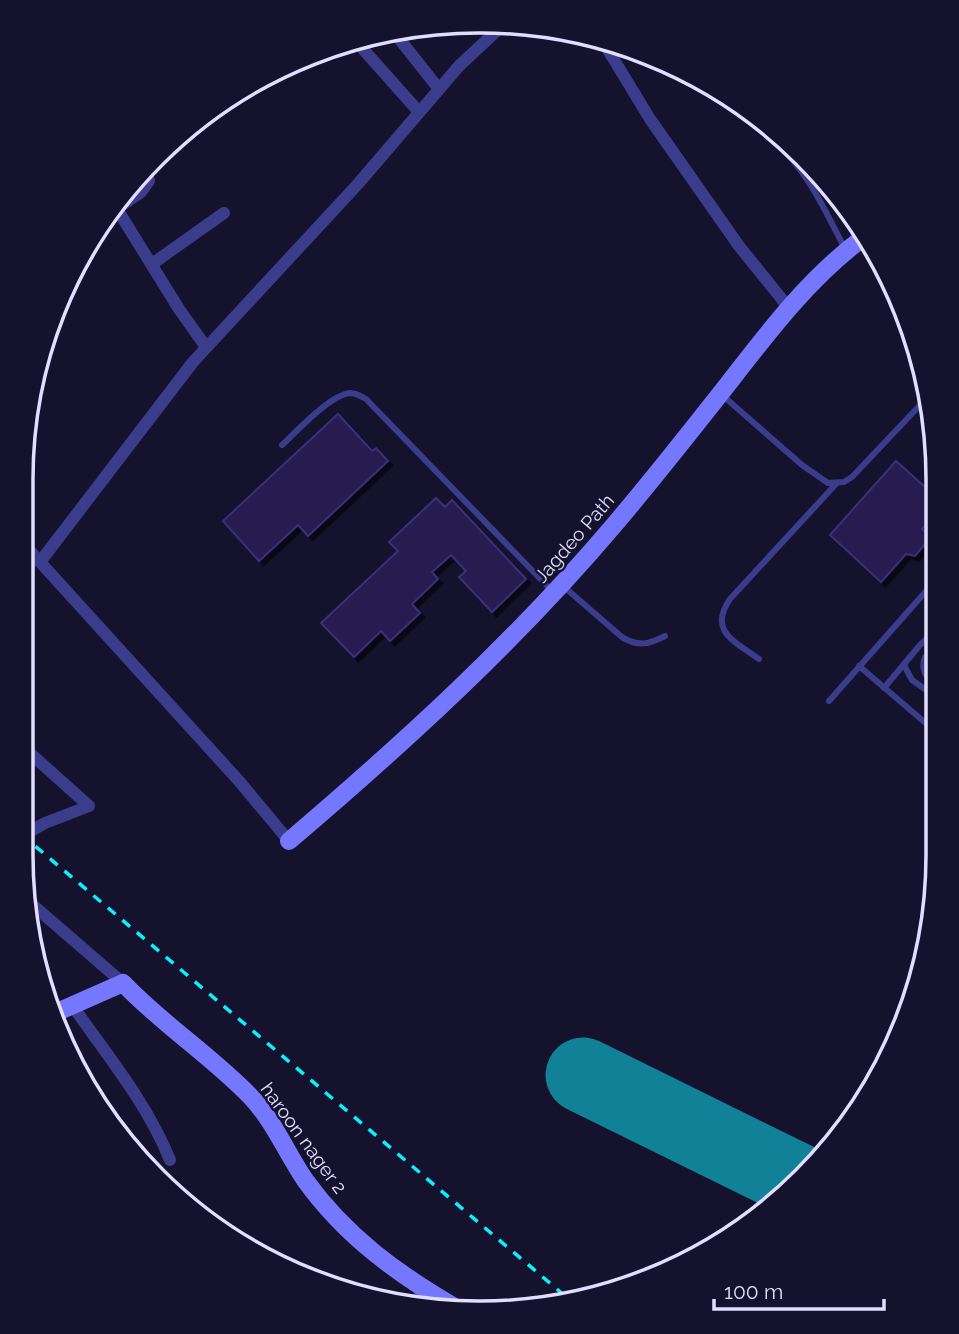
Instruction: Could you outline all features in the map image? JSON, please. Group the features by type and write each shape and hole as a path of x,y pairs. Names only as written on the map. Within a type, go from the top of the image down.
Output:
{"main road":[{"name":"Jagdeo Path","path":"289,841 471,677 558,589 616,524 789,308 857,242"},
{"path":"61,1010 123,982"},
{"name":"haroon nager 2","path":"123,982 250,1097 268,1118 306,1181 345,1227 380,1260 436,1299"}],"street":[{"path":"40,562 173,386 206,347 344,200 459,66 494,33"},
{"path":"401,41 439,89"},
{"path":"363,48 419,112"},
{"path":"609,53 636,98 715,212 765,281 789,308"},
{"path":"135,196 147,182"},
{"path":"152,264 224,213"},
{"path":"118,218 206,347"},
{"path":"33,554 213,752 289,841"},
{"path":"33,756 89,806 33,830"},
{"path":"36,908 123,982"},
{"path":"72,1005 145,1109 170,1160"}],"lane":[{"path":"804,173 846,251"},
{"path":"282,445 334,400 350,393 357,394 558,589 623,638 634,643 651,643 665,636"},
{"path":"720,394 802,465 828,484 836,484"},
{"path":"759,659 724,631 720,622 721,612 836,484 852,477 861,469 919,406"},
{"path":"829,701 926,591"},
{"path":"884,688 926,639"},
{"path":"920,645 926,648"},
{"path":"926,659 923,668 926,675"},
{"path":"904,665 912,680 926,690"},
{"path":"859,666 926,723"}],"building":[{"path":"338,414 372,451 376,448 388,461 308,536 298,525 259,561 223,521"},
{"path":"896,461 926,488 926,525 922,529 926,533 926,543 915,556 906,554 881,582 830,535"},
{"path":"436,498 445,507 452,500 526,579 492,612 459,577 466,571 451,555 432,572 438,579 412,604 420,613 390,641 381,631 354,657 321,623 398,551 389,542"}],"runway":[{"path":"583,1075 788,1176"}],"railway":[{"path":"33,844 562,1293"}]}
